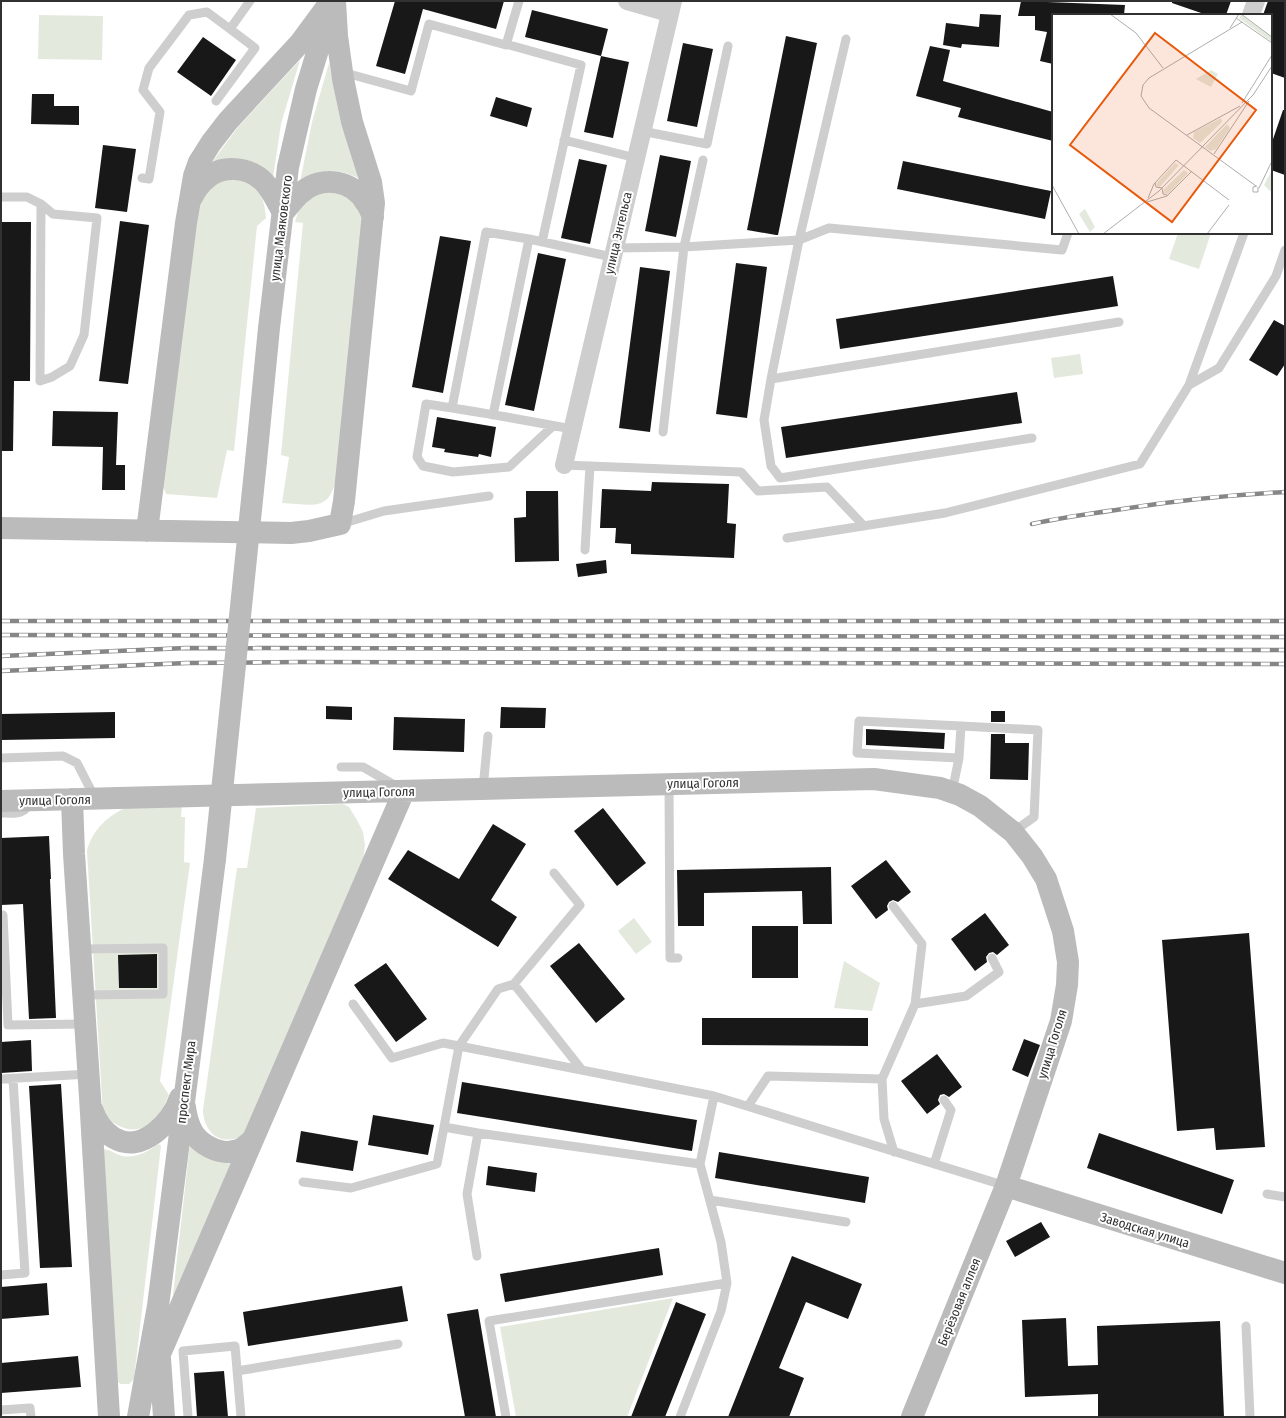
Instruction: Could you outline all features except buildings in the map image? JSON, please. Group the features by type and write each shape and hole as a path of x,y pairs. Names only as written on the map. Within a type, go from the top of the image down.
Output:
{"street":[{"path":"3,527 291,533 309,531 340,524 344,501 374,203 371,182 352,122 336,36 333,1"},
{"path":"147,531 186,223 194,176 199,162 228,121 300,43 333,1"},
{"name":"улица Маяковского","path":"215,859 269,328 288,167 312,68 333,1"},
{"path":"627,1 671,7"},
{"path":"1251,14 1256,1"},
{"name":"улица Энгельса","path":"564,465 671,7"},
{"path":"190,202 197,187 207,177 230,169 242,170 254,174 264,182 283,213 301,192 310,186 323,182 336,182 348,185 359,194 366,203 373,218"},
{"name":"улица Гоголя","path":"1,801 874,779 920,784 940,788 960,795 980,806 1013,832 1032,856 1046,879 1063,931 1068,962 1067,986 1061,1021 1006,1186"},
{"path":"171,1352 252,1140 404,791"},
{"path":"72,799 74,854 89,1074 109,1417"},
{"name":"проспект Мира","path":"138,1417 158,1306 215,859"},
{"path":"185,1085 187,1120 195,1136 201,1142 211,1148 227,1152 239,1150 252,1140"},
{"path":"90,1098 95,1117 103,1130 124,1142 139,1142 151,1136 165,1124 173,1113 185,1085"},
{"name":"Заводская улица","path":"1006,1186 1285,1273"},
{"name":"Берёзовая аллея","path":"912,1417 1006,1186"},
{"name":"проспект Мира","path":"158,1306 171,1352 164,1417"}],"lane":[{"path":"230,29 250,1"},
{"path":"506,44 519,1"},
{"path":"142,178 149,179 160,112 142,90 149,68 189,15 207,12 255,48 216,101"},
{"path":"342,72 410,91 430,24 581,65 542,242"},
{"path":"846,39 799,240 771,379 764,420 771,466 780,478 1032,438"},
{"path":"642,131 707,144 728,46"},
{"path":"564,140 636,158"},
{"path":"663,432 684,247 703,160"},
{"path":"1,197 27,197 41,204 53,214 97,218 84,335 70,366 52,377 40,381 41,204"},
{"path":"452,408 486,232 613,253 799,240 829,228 1062,250 1068,234"},
{"path":"787,538 945,513 1140,464 1189,385 1244,234"},
{"path":"493,415 529,239"},
{"path":"1189,385 1219,368 1276,276 1285,250"},
{"path":"771,379 1119,322"},
{"path":"553,426 509,467 453,472 423,466 418,457 426,404 572,429"},
{"path":"564,465 740,472 758,492 828,487 864,526"},
{"path":"585,550 590,466"},
{"path":"340,524 384,511 489,496"},
{"path":"959,758 857,753 859,721 1038,730 1034,817 1013,832"},
{"path":"952,792 959,758 961,726"},
{"path":"483,789 488,736"},
{"path":"1,758 63,756 77,763 96,799"},
{"path":"341,767 363,767 404,791"},
{"path":"669,784 670,958 678,958"},
{"path":"1,814 20,813 25,810 27,801"},
{"path":"303,1182 351,1188 437,1164 459,1046 498,989 514,984 580,905 554,873"},
{"path":"894,906 922,944 915,1004 882,1079 884,1119 894,1152"},
{"path":"3,914 8,1025 85,1024"},
{"path":"80,949 163,948 163,994 83,995"},
{"path":"915,1004 966,996 999,972 992,958"},
{"path":"514,984 582,1070"},
{"path":"353,1004 392,1058 443,1044 714,1096 1006,1186"},
{"path":"1,1079 89,1074"},
{"path":"748,1106 768,1076 882,1079"},
{"path":"1,1275 25,1273 13,1078"},
{"path":"680,1417 721,1311 727,1283 721,1242 700,1164 714,1096"},
{"path":"934,1164 951,1110 944,1100"},
{"path":"444,1127 700,1164"},
{"path":"477,1256 467,1194 478,1132"},
{"path":"1267,1194 1285,1197"},
{"path":"710,1200 846,1222"},
{"path":"506,1417 489,1321 727,1283"},
{"path":"1246,1326 1250,1417"},
{"path":"237,1371 398,1344"},
{"path":"188,1417 171,1352 235,1346 241,1417"},
{"path":"1,1410 30,1408 31,1417"}],"shaded area":[{"path":"39,15 103,16 102,60 38,59"},
{"path":"300,60 281,124 273,178 207,169 238,127"},
{"path":"329,63 341,124 363,181 347,173 331,171 316,174 300,182 312,122"},
{"path":"232,177 248,182 259,192 263,200 266,218 257,226 234,451 227,450 217,498 166,494 162,484 200,199 211,183"},
{"path":"335,188 361,209 363,224 336,479 333,490 329,497 323,502 310,505 282,503 289,457 281,455 303,223 295,222 299,209 304,200"},
{"path":"1178,234 1211,234 1199,269 1169,259"},
{"path":"1080,354 1083,374 1054,378 1051,358"},
{"path":"343,804 349,807 363,832 365,845 363,861 244,1134 234,1139 226,1140 220,1138 215,1136 207,1127 203,1110 237,868 247,868 256,808"},
{"path":"182,805 181,817 185,817 184,862 190,863 160,1081 169,1095 161,1111 148,1125 142,1128 128,1129 115,1124 103,1115 87,851 89,843 102,824 122,809 130,806"},
{"path":"634,918 652,942 636,954 618,931"},
{"path":"844,961 880,983 872,1011 834,1008"},
{"path":"159,1144 161,1146 134,1379 129,1384 121,1384 116,1381 103,1149 129,1157 145,1152"},
{"path":"190,1144 245,1151 172,1303"},
{"path":"673,1298 627,1417 516,1417 500,1327"}],"railway":[{"path":"1032,524 1179,501 1285,492"},
{"path":"1,621 1285,621"},
{"path":"1,635 1285,637"},
{"path":"1,656 186,648 1285,650"},
{"path":"1,671 187,663 300,662 1285,664"}]}
